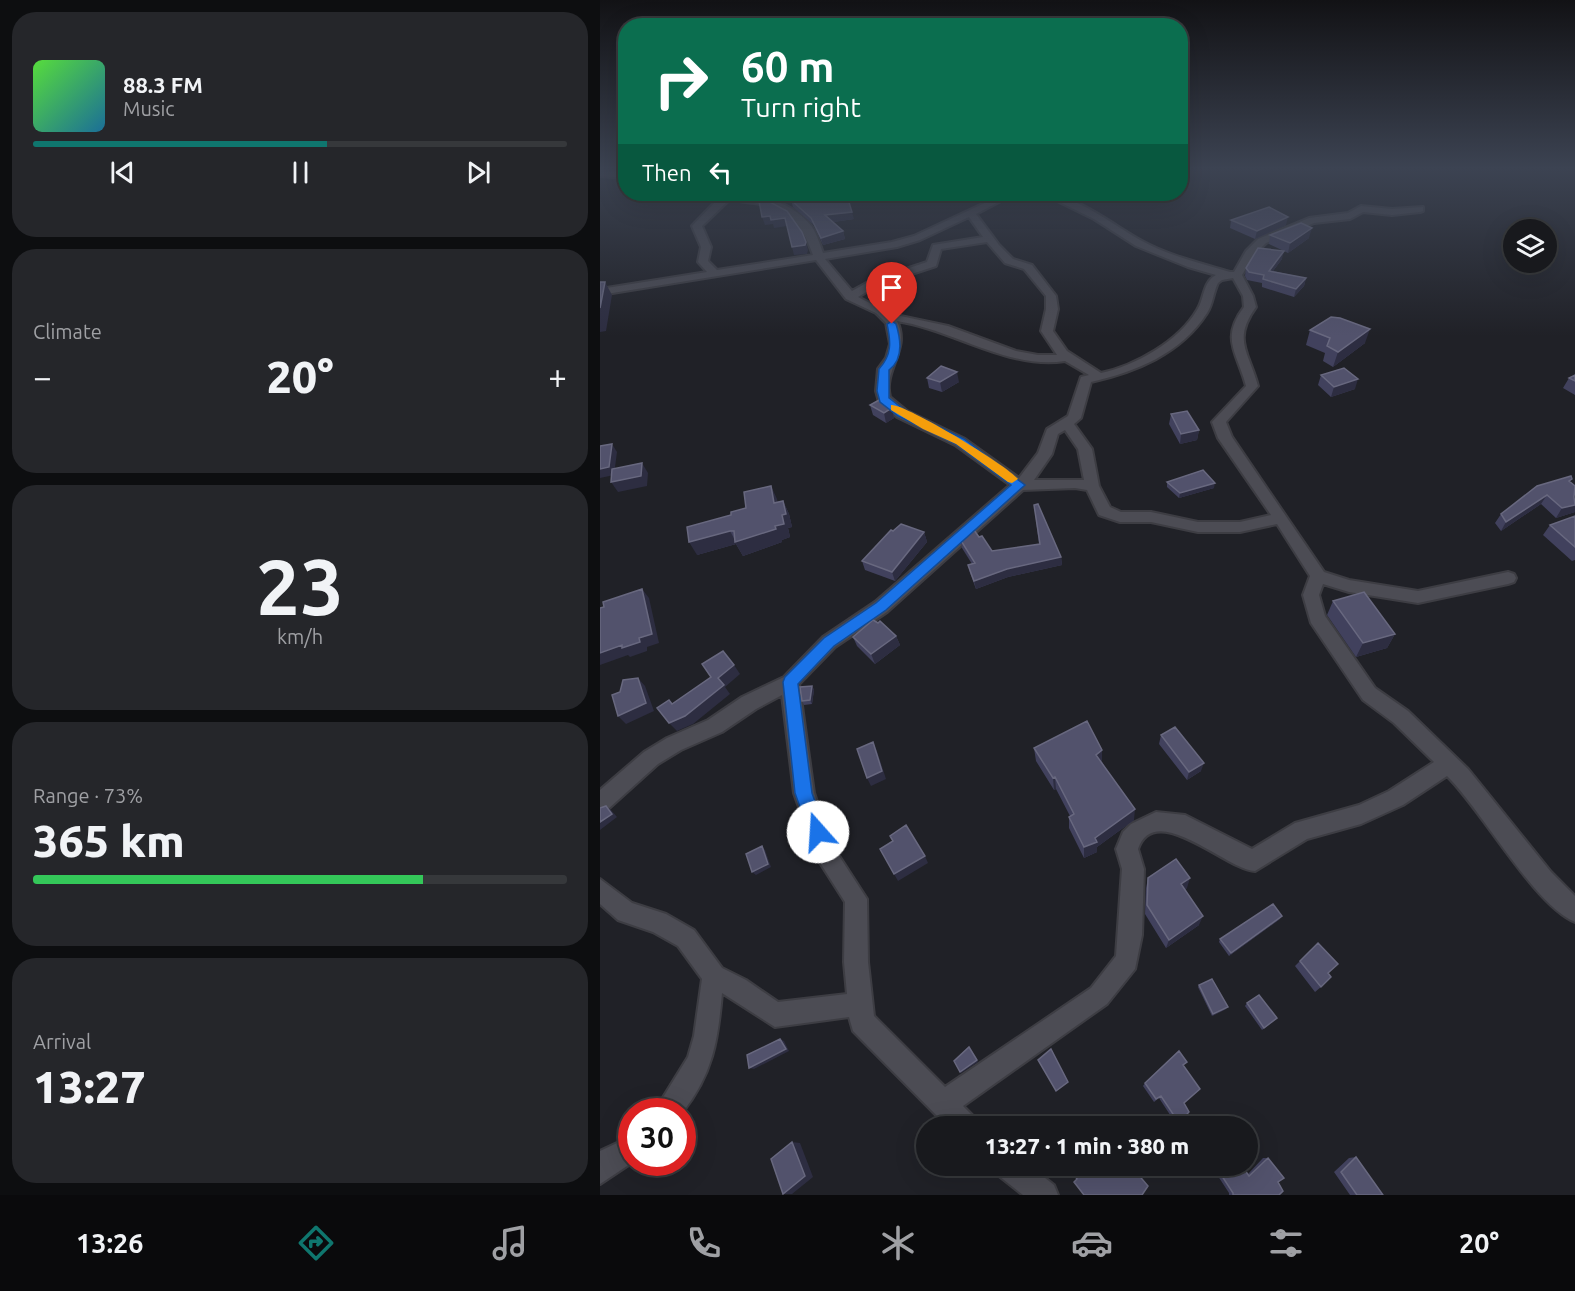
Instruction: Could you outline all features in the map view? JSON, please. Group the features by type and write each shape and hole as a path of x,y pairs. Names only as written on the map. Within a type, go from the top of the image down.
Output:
{"street":[{"path":"699,224 697,226 706,247 703,262 714,273"},
{"path":"804,224 819,256 850,297 888,317 959,333 1014,355 1055,360 1065,357"},
{"path":"600,292 909,240 944,224"},
{"path":"978,224 1009,261 1028,267 1051,296 1052,309 1047,331 1051,341 1065,357 1088,366 1098,376"},
{"path":"1107,224 1140,244 1223,275 1248,296 1250,307 1236,325 1236,340 1252,386 1245,395 1227,408 1219,422 1225,438 1318,576 1349,586 1418,597 1508,578"},
{"path":"600,803 651,758 674,744 715,726 758,698 790,682 829,642 881,607 1019,485 1045,454 1052,432 1074,418 1085,380 1127,370 1167,346 1201,314 1207,292 1223,275 1262,240 1303,224"},
{"path":"850,297 874,283 932,264 937,247 989,239"},
{"path":"888,317 896,343 891,364 884,369 882,391 884,399 902,414 960,442 1019,485 1075,483 1092,486"},
{"path":"1067,423 1085,449 1092,486 1104,511 1120,517 1151,517 1198,527 1240,527 1281,518"},
{"path":"1318,576 1311,595 1317,618 1369,694 1401,717 1450,766 1543,880 1575,911"},
{"path":"790,682 804,793 824,851 856,899 856,962 862,1022 955,1116"},
{"path":"943,1104 1099,996 1127,962 1131,935 1132,869 1127,849 1130,839 1138,831 1156,822 1185,825 1248,860 1255,860 1302,830 1361,814 1396,798 1442,768 1450,766"},
{"path":"600,890 626,912 658,922 686,938 714,976 738,988 775,1015 860,1004"},
{"path":"679,1098 699,1065 705,1047 714,976"},
{"path":"600,1170 618,1156"},
{"path":"1021,1176 1044,1195"}],"building":[{"path":"786,224 796,224 806,242 805,245 792,247"},
{"path":"814,224 835,224 843,231 821,238"},
{"path":"1240,224 1273,224 1257,231"},
{"path":"1299,224 1312,228 1290,243 1270,235"},
{"path":"1258,248 1284,251 1269,271 1306,278 1296,289 1263,279 1264,275 1249,272 1246,268"},
{"path":"600,282 605,282 600,308"},
{"path":"1331,317 1370,329 1338,352 1327,346 1330,338 1310,330"},
{"path":"941,366 957,372 940,382 927,378"},
{"path":"1344,368 1358,379 1334,387 1321,375"},
{"path":"881,399 892,408 884,413 870,405"},
{"path":"1187,411 1199,430 1181,434 1171,414"},
{"path":"612,444 609,467 600,469 600,446"},
{"path":"642,463 641,476 611,482 612,469"},
{"path":"1203,470 1215,483 1180,493 1167,482"},
{"path":"1571,476 1572,479 1569,481 1575,486 1575,505 1562,508 1547,495 1506,522 1501,514 1537,486"},
{"path":"771,486 774,503 783,501 786,514 782,515 784,524 775,526 776,529 735,542 734,531 730,531 689,542 687,527 731,515 731,512 746,508 744,492"},
{"path":"1038,504 1061,557 1007,569 974,581 968,565 975,563 960,539 974,530 979,537 982,536 992,551 1040,544 1034,505"},
{"path":"1575,516 1575,547 1550,525"},
{"path":"901,524 924,532 892,572 862,561 891,530 893,531"},
{"path":"642,589 652,634 639,638 640,642 622,648 622,645 600,653 600,608 604,607 603,602"},
{"path":"1364,592 1395,634 1363,643 1333,601"},
{"path":"873,620 878,623 880,621 896,636 871,654 853,637"},
{"path":"723,651 734,665 718,678 724,685 685,716 669,723 657,708 669,700 672,704 711,677 702,664"},
{"path":"638,678 646,703 618,716 612,695 620,692 623,680"},
{"path":"812,686 810,700 802,701 800,687"},
{"path":"1087,721 1102,750 1096,755 1135,809 1095,838 1097,842 1084,847 1069,817 1074,814 1055,777 1053,778 1034,748"},
{"path":"1175,727 1204,763 1189,772 1161,735"},
{"path":"873,742 882,771 867,778 857,749"},
{"path":"606,806 612,814 600,822 600,808"},
{"path":"906,825 925,856 894,874 880,849 893,841 890,836"},
{"path":"762,846 768,864 752,872 746,854"},
{"path":"1176,859 1190,878 1181,884 1203,916 1169,940 1147,905 1148,878"},
{"path":"1273,904 1282,916 1231,953 1220,939"},
{"path":"1318,943 1338,964 1328,973 1331,977 1321,987 1300,961"},
{"path":"1212,979 1228,1007 1213,1014 1199,985"},
{"path":"1259,995 1277,1018 1264,1028 1247,1003"},
{"path":"780,1039 786,1049 749,1068 747,1055"},
{"path":"969,1047 977,1060 960,1072 954,1061"},
{"path":"1051,1049 1068,1082 1056,1091 1038,1060"},
{"path":"1179,1051 1187,1062 1183,1065 1200,1089 1184,1103 1189,1112 1185,1116 1174,1116 1161,1096 1156,1099 1145,1083"},
{"path":"792,1142 805,1176 783,1194 771,1159"},
{"path":"1356,1157 1383,1195 1357,1195 1341,1172"},
{"path":"1268,1158 1284,1178 1278,1182 1283,1191 1279,1195 1233,1195 1222,1176 1258,1176 1258,1167"},
{"path":"1075,1176 1140,1176 1148,1186 1142,1195 1084,1195 1074,1182 1077,1179"}],"slow traffic":[{"path":"894,407 902,414 927,427 951,436 968,447 973,454 992,463 1012,479"}],"route":[{"path":"818,832 804,793 790,682 829,642 881,607 1019,485 992,463 973,454 968,447 951,436 902,414 884,399 882,391 884,369 891,364 896,343 892,324"}]}
